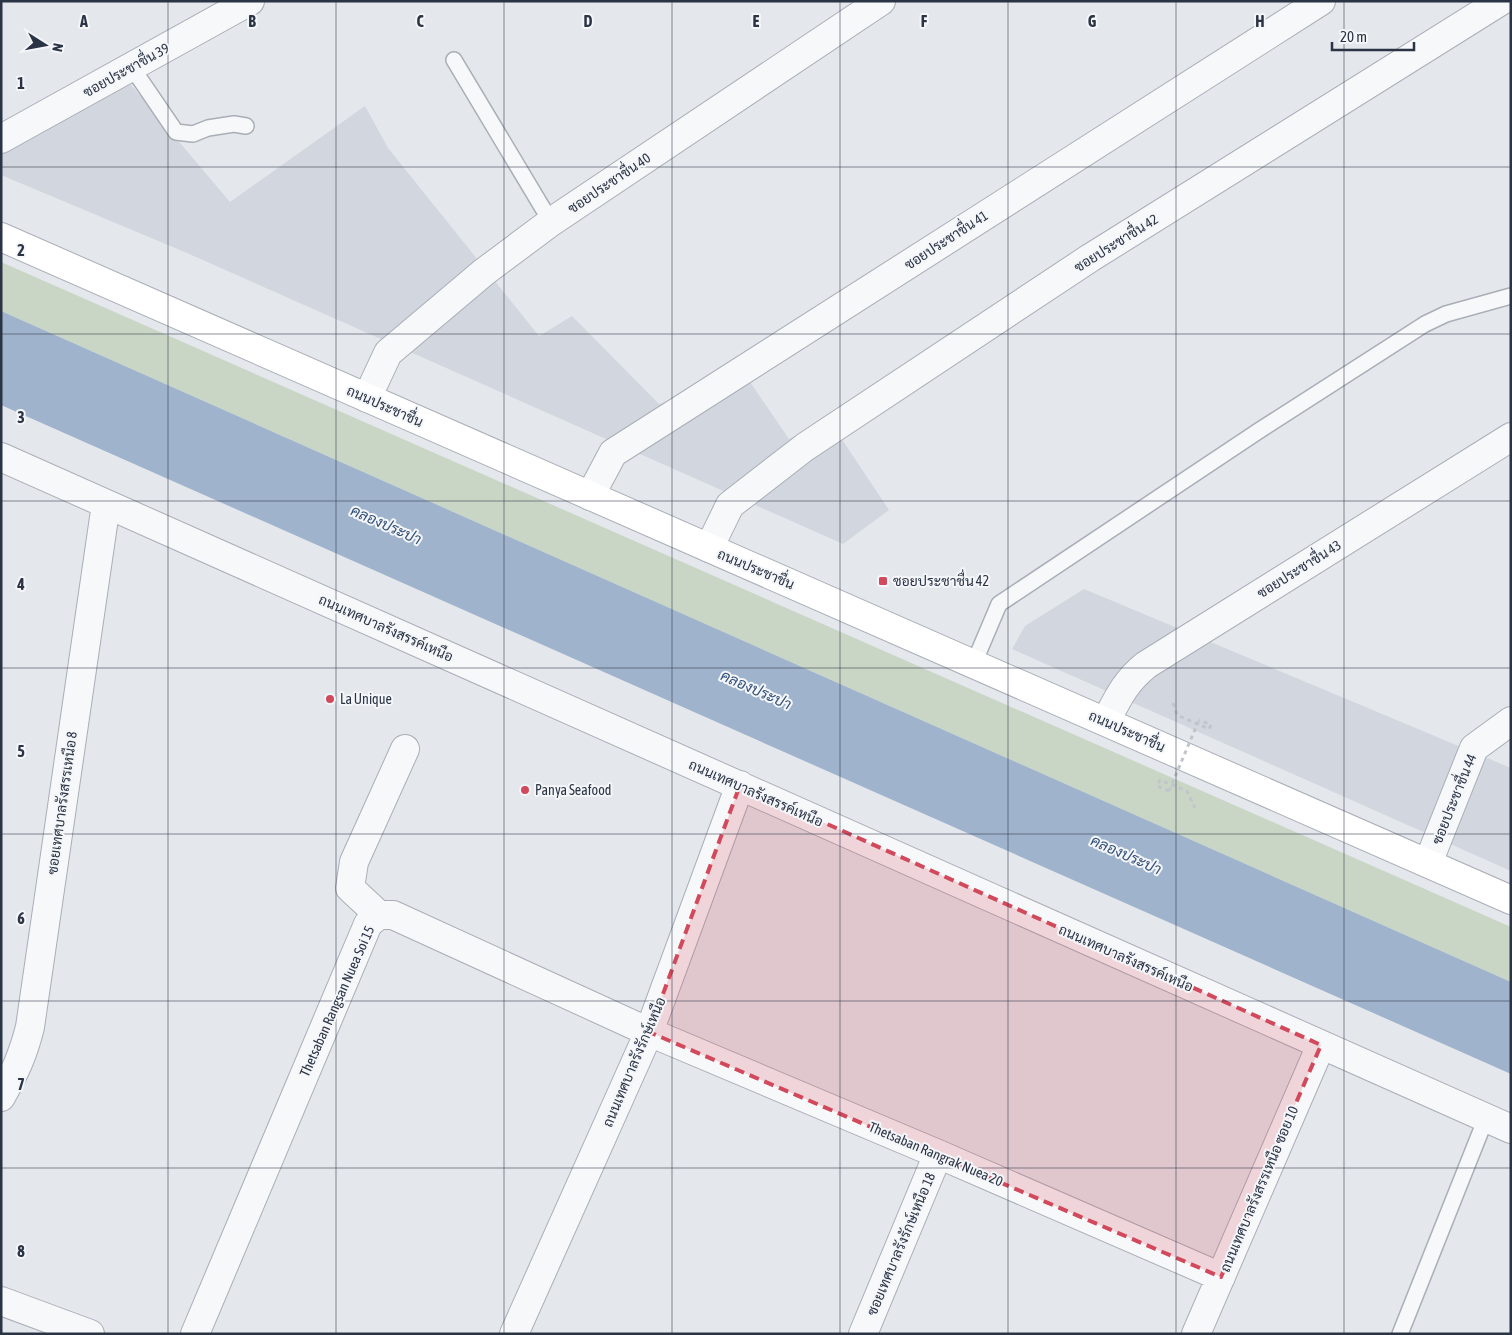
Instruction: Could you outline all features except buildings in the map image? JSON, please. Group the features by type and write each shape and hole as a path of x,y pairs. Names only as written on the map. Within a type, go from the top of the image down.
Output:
{"main road":[{"name":"ถนนประชาชื่น","path":"1,237 1511,900"}],"street":[{"name":"ซอยประชาชื่น 39","path":"1,139 250,1"},
{"name":"ซอยประชาชื่น 40","path":"367,398 388,353 484,272 551,222 881,1"},
{"name":"ซอยประชาชื่น 41","path":"590,496 614,453 1321,1"},
{"name":"ซอยประชาชื่น 42","path":"709,548 730,505 805,447 1090,258 1501,1"},
{"name":"ซอยประชาชื่น 43","path":"1106,721 1132,676 1146,665 1511,437"},
{"name":"ถนนเทศบาลรังสรรค์เหนือ","path":"1,457 1511,1129"},
{"name":"ซอยเทศบาลรังสรรเหนือ 8","path":"1,1097 16,1071 24,1052 30,1027 106,504"},
{"name":"ซอยประชาชื่น 44","path":"1428,863 1474,748 1511,721"},
{"path":"379,915 350,888 351,879 354,862 405,749"},
{"name":"ถนนเทศบาลรังรักษ์เหนือ","path":"514,1334 650,1032 740,785"},
{"name":"Thetsaban Rangsan Nuea Soi 15","path":"195,1334 368,924 379,915 393,915 650,1032"},
{"name":"Thetsaban Rangrak Nuea 20","path":"650,1032 1221,1277"},
{"name":"ถนนเทศบาลรังสรรเหนือ ซอย 10","path":"1196,1334 1322,1045"},
{"name":"ซอยเทศบาลรังรักษ์เหนือ 18","path":"863,1334 938,1154"},
{"path":"1,1301 90,1334"}],"lane":[{"path":"454,60 551,222"},
{"path":"130,66 176,132 193,134 208,128 234,124 246,126"},
{"path":"974,663 999,604 1260,430 1425,324 1446,314 1511,296"},
{"path":"1400,1334 1486,1118"}],"path":[{"path":"1173,703 1177,715 1209,729 1211,725 1200,720 1169,791 1157,786 1160,780 1187,791 1196,808"}],"highlighted area":[{"path":"740,785 1321,1045 1221,1277 649,1032"}],"shaded area":[{"path":"120,72 230,202 365,106 388,148 539,336 572,316 659,404 750,382 789,439 829,420 889,510 843,544 187,253 1,175 1,130"},
{"path":"1084,589 1511,768 1511,871 1012,649 1025,626"}],"green space":[{"path":"1,262 1511,927 1511,982 1,311"}],"water":[{"name":"คลองประปา","path":"1,311 1511,982 1511,1074 1,405"}],"place":[{"name":"ซอยประชาชื่น 42","path":"883,581"},
{"name":"La Unique","path":"330,699"},
{"name":"Panya Seafood","path":"525,790"}]}
